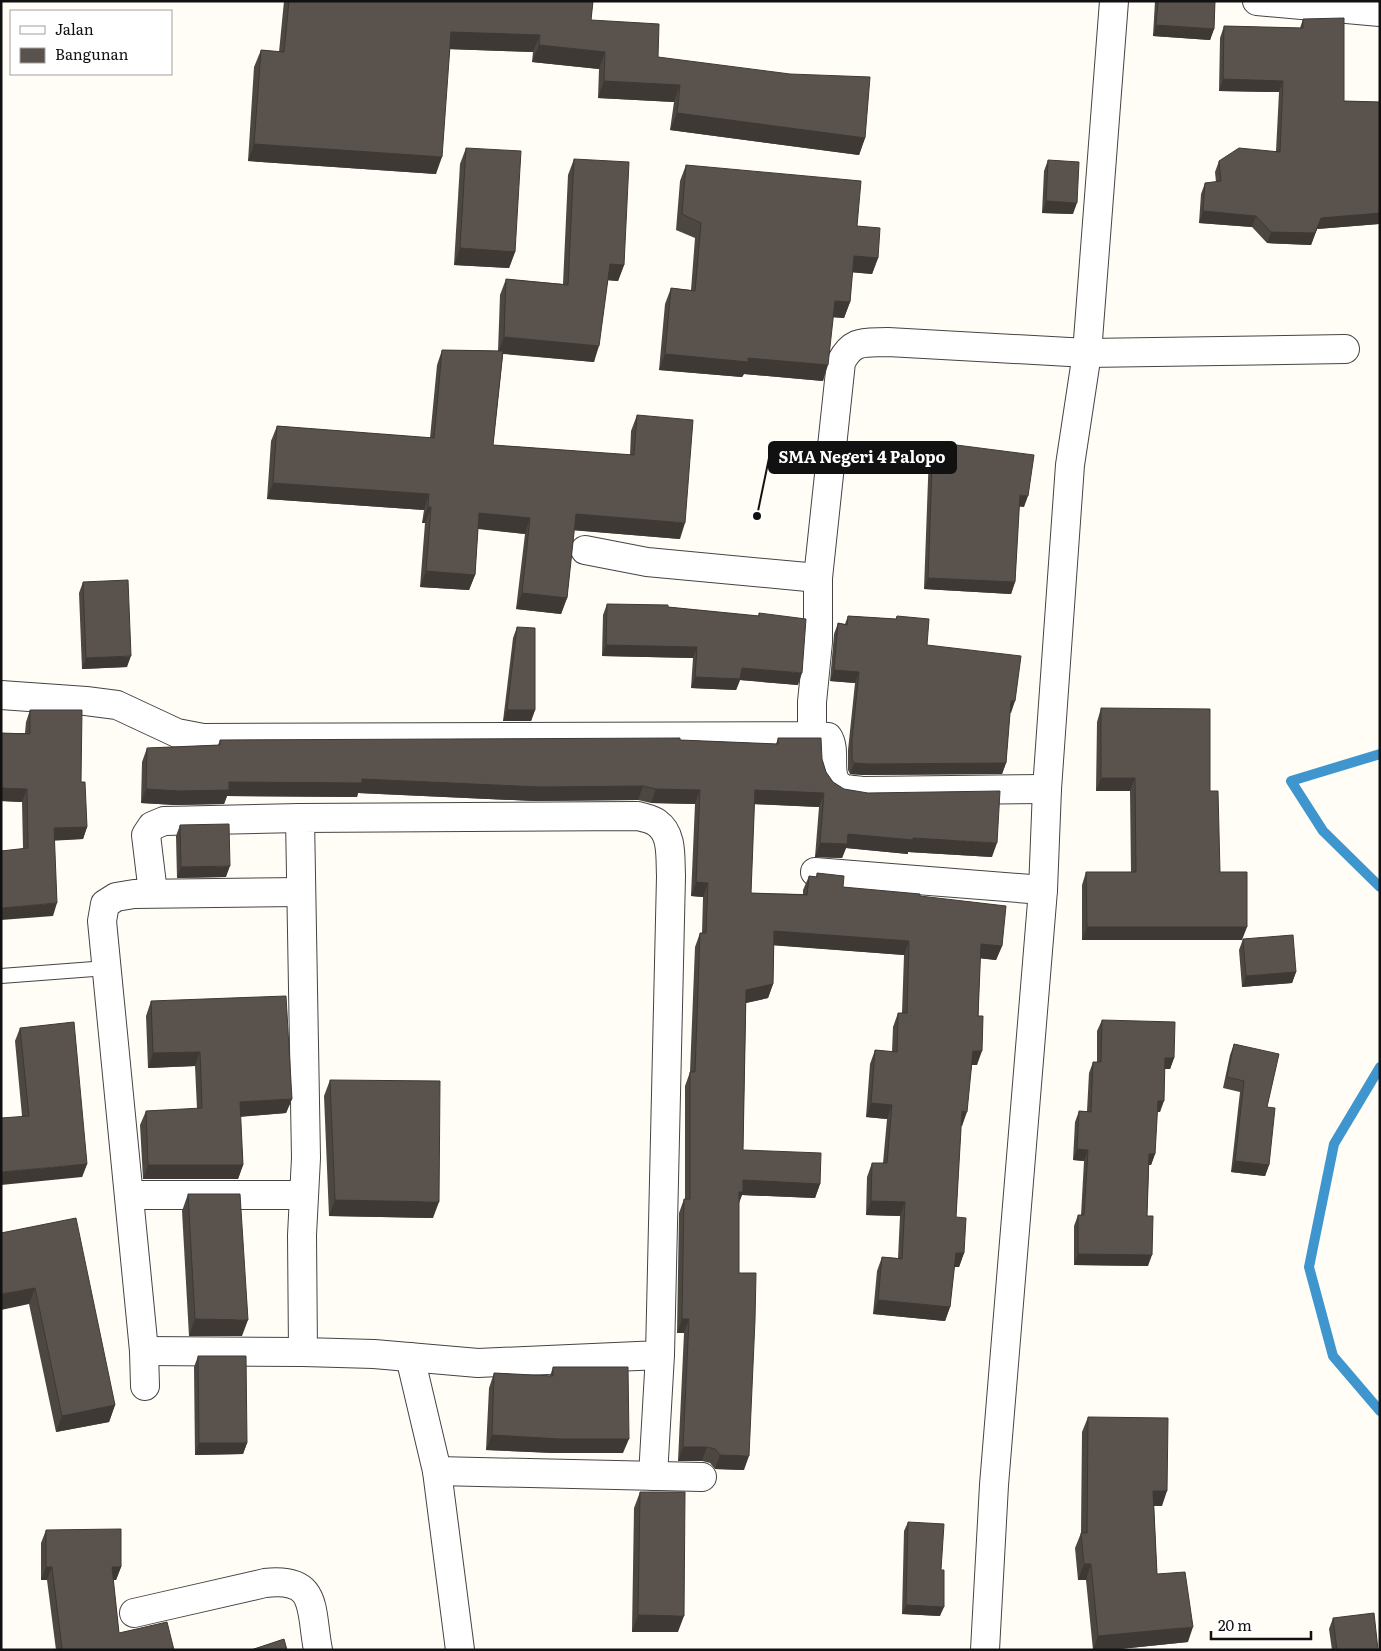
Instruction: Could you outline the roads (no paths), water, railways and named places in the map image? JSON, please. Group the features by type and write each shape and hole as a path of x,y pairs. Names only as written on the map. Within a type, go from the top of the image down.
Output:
{"street":[{"path":"985,1650 994,1485 1043,890 1047,789 1070,466 1086,353 1114,1"},
{"path":"1257,1 1302,3 1380,12"},
{"path":"812,736 812,702 818,642 818,578 841,362 851,346 864,343 888,342 1086,353 1345,349"},
{"path":"585,550 647,562 818,578"},
{"path":"1,695 86,700 117,706 178,733 203,738 828,737 834,749 832,770 836,781 842,788 863,790 1047,789"},
{"path":"153,893 146,836 152,826 164,821 300,818 638,816 656,822 666,833 670,845 671,876 660,1355 653,1476"},
{"path":"300,818 306,1158 302,1234 303,1352"},
{"path":"815,872 1043,890"},
{"path":"145,1386 144,1351 102,921 106,904 116,897 134,894 301,892"},
{"path":"129,1195 304,1195"},
{"path":"144,1351 374,1354 478,1363 660,1355"},
{"path":"410,1357 437,1470 460,1650"},
{"path":"437,1470 702,1477"},
{"path":"134,1613 265,1583 282,1581 295,1584 304,1591 311,1603 318,1650"}],"lane":[{"path":"1,976 107,968"}],"waterway":[{"path":"1380,754 1291,781 1323,831 1380,887"},
{"path":"1380,1067 1334,1144 1309,1267 1333,1356 1380,1411"}],"place":[{"name":"SMA Negeri 4 Palopo","path":"757,516"}]}
